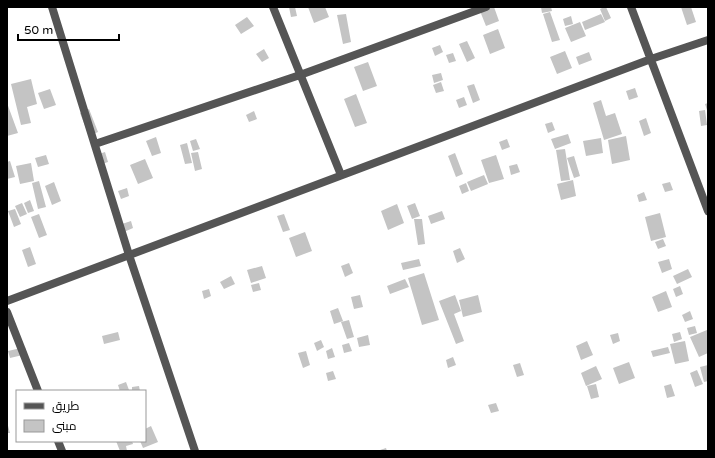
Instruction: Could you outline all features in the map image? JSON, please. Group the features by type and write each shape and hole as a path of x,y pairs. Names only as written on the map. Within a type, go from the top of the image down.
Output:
{"street":[{"path":"52,7 94,144 195,451"},
{"path":"273,7 341,175"},
{"path":"94,144 300,75 486,7"},
{"path":"631,7 708,211"},
{"path":"7,301 651,59 708,40"},
{"path":"7,312 38,390"}],"building":[{"path":"289,7 295,7 297,16 291,17"},
{"path":"308,7 325,7 329,17 314,23"},
{"path":"494,7 499,21 486,26 480,11"},
{"path":"541,7 551,7 552,11 542,13"},
{"path":"606,7 611,18 605,21 600,9"},
{"path":"681,7 691,7 696,22 687,25"},
{"path":"550,12 560,40 552,42 543,14"},
{"path":"346,14 351,42 343,44 337,15"},
{"path":"601,14 605,22 585,30 582,22"},
{"path":"571,16 573,24 565,26 563,19"},
{"path":"247,17 254,26 241,34 235,25"},
{"path":"580,22 586,36 571,42 565,28"},
{"path":"498,29 505,48 490,54 483,35"},
{"path":"467,41 475,58 467,62 459,44"},
{"path":"440,45 443,52 435,56 432,48"},
{"path":"264,49 269,58 262,62 256,54"},
{"path":"565,51 572,68 557,74 550,57"},
{"path":"589,52 592,60 579,65 576,57"},
{"path":"453,53 456,61 449,63 446,55"},
{"path":"368,62 377,86 363,91 354,67"},
{"path":"441,73 443,80 434,83 432,75"},
{"path":"31,79 37,104 27,107 31,123 21,125 11,84"},
{"path":"441,82 444,91 436,93 433,85"},
{"path":"474,84 480,100 473,103 467,86"},
{"path":"635,88 638,97 629,100 626,91"},
{"path":"50,89 56,105 44,109 38,93"},
{"path":"356,94 367,123 355,127 344,99"},
{"path":"464,97 467,105 459,108 456,100"},
{"path":"601,100 606,116 615,113 622,134 604,140 593,103"},
{"path":"7,103 18,133 7,136"},
{"path":"708,103 708,113 705,104"},
{"path":"89,109 98,132 89,136 80,113"},
{"path":"705,110 707,125 701,126 699,111"},
{"path":"254,111 257,119 249,122 246,115"},
{"path":"646,118 651,133 644,136 639,121"},
{"path":"552,122 555,130 548,133 545,124"},
{"path":"568,134 571,143 555,149 551,139"},
{"path":"626,136 630,160 612,164 608,140"},
{"path":"156,137 161,153 152,156 146,141"},
{"path":"601,138 603,153 586,156 583,141"},
{"path":"196,139 200,149 193,151 190,141"},
{"path":"507,139 510,147 502,150 499,142"},
{"path":"187,143 192,163 185,164 180,145"},
{"path":"565,149 570,180 561,181 556,150"},
{"path":"105,152 108,162 99,165 96,155"},
{"path":"198,152 202,169 195,171 191,153"},
{"path":"455,153 463,174 456,177 448,156"},
{"path":"46,155 49,164 38,167 35,158"},
{"path":"496,155 504,179 489,183 481,160"},
{"path":"574,156 580,176 574,178 567,158"},
{"path":"145,159 153,178 138,184 130,165"},
{"path":"10,161 15,177 7,179 7,162"},
{"path":"31,163 34,181 20,184 16,166"},
{"path":"517,164 520,172 511,175 509,166"},
{"path":"484,175 488,184 471,191 467,182"},
{"path":"573,180 576,196 561,200 557,184"},
{"path":"39,181 46,207 38,209 32,183"},
{"path":"54,182 61,201 52,205 45,186"},
{"path":"670,182 673,190 665,192 662,184"},
{"path":"466,183 469,191 462,194 459,186"},
{"path":"127,188 129,196 121,199 118,191"},
{"path":"644,192 647,200 639,202 637,195"},
{"path":"30,200 34,211 28,213 24,203"},
{"path":"22,203 27,214 20,217 15,206"},
{"path":"415,203 420,216 412,219 407,206"},
{"path":"397,204 404,223 388,230 381,211"},
{"path":"15,209 21,224 14,227 8,211"},
{"path":"442,211 445,219 431,224 428,216"},
{"path":"660,213 666,237 651,241 645,217"},
{"path":"39,214 47,235 39,238 31,217"},
{"path":"284,214 290,230 283,232 277,216"},
{"path":"414,219 422,219 425,244 418,245"},
{"path":"131,221 133,228 124,232 122,224"},
{"path":"305,232 312,251 296,257 289,238"},
{"path":"663,239 666,246 658,249 655,242"},
{"path":"30,247 36,264 28,267 22,250"},
{"path":"460,248 465,259 457,263 453,251"},
{"path":"419,259 421,266 403,270 401,263"},
{"path":"669,259 672,269 662,273 658,262"},
{"path":"349,263 353,273 345,277 341,266"},
{"path":"262,266 266,278 251,283 247,270"},
{"path":"688,269 692,277 677,284 673,276"},
{"path":"424,273 439,320 422,325 408,278"},
{"path":"231,276 235,284 224,289 220,282"},
{"path":"405,279 409,287 390,294 387,286"},
{"path":"259,283 261,290 253,292 251,285"},
{"path":"680,286 683,294 676,297 673,289"},
{"path":"209,289 211,296 204,299 202,291"},
{"path":"666,291 672,307 658,312 652,297"},
{"path":"360,295 363,307 354,309 351,297"},
{"path":"455,295 461,311 454,314 464,341 456,344 439,301"},
{"path":"478,295 482,312 463,317 459,300"},
{"path":"338,308 343,321 334,324 330,311"},
{"path":"690,311 693,319 685,322 682,315"},
{"path":"349,320 354,337 347,339 341,322"},
{"path":"695,326 697,333 689,335 687,328"},
{"path":"707,330 708,353 699,357 690,337"},
{"path":"118,332 120,340 104,344 102,336"},
{"path":"680,332 682,339 674,342 672,334"},
{"path":"618,333 620,341 613,344 610,335"},
{"path":"368,335 370,345 359,347 357,338"},
{"path":"321,340 324,347 317,351 314,343"},
{"path":"587,341 593,355 581,360 576,346"},
{"path":"685,341 689,361 675,364 670,344"},
{"path":"349,343 352,351 344,353 342,345"},
{"path":"25,347 27,354 10,358 8,351"},
{"path":"668,347 670,353 653,357 651,351"},
{"path":"332,348 335,357 328,359 326,351"},
{"path":"306,351 310,365 303,368 298,353"},
{"path":"453,357 456,365 448,368 446,360"},
{"path":"629,362 635,378 619,384 613,368"},
{"path":"520,363 524,375 517,377 513,365"},
{"path":"708,365 708,381 704,382 700,367"},
{"path":"596,366 602,379 586,386 581,373"},
{"path":"697,370 703,384 695,387 690,373"},
{"path":"333,371 336,379 328,381 326,373"},
{"path":"126,382 129,390 120,390 118,385"},
{"path":"596,384 599,397 591,399 587,386"},
{"path":"671,384 675,396 667,398 664,386"},
{"path":"139,386 140,390 132,390 132,387"},
{"path":"496,403 499,411 491,413 488,405"},
{"path":"7,422 10,433 7,433"},
{"path":"151,426 158,442 143,448 140,442 146,442 146,428"},
{"path":"116,442 132,442 133,444 126,446 127,451 120,451"},
{"path":"386,448 387,451 377,451"}]}
